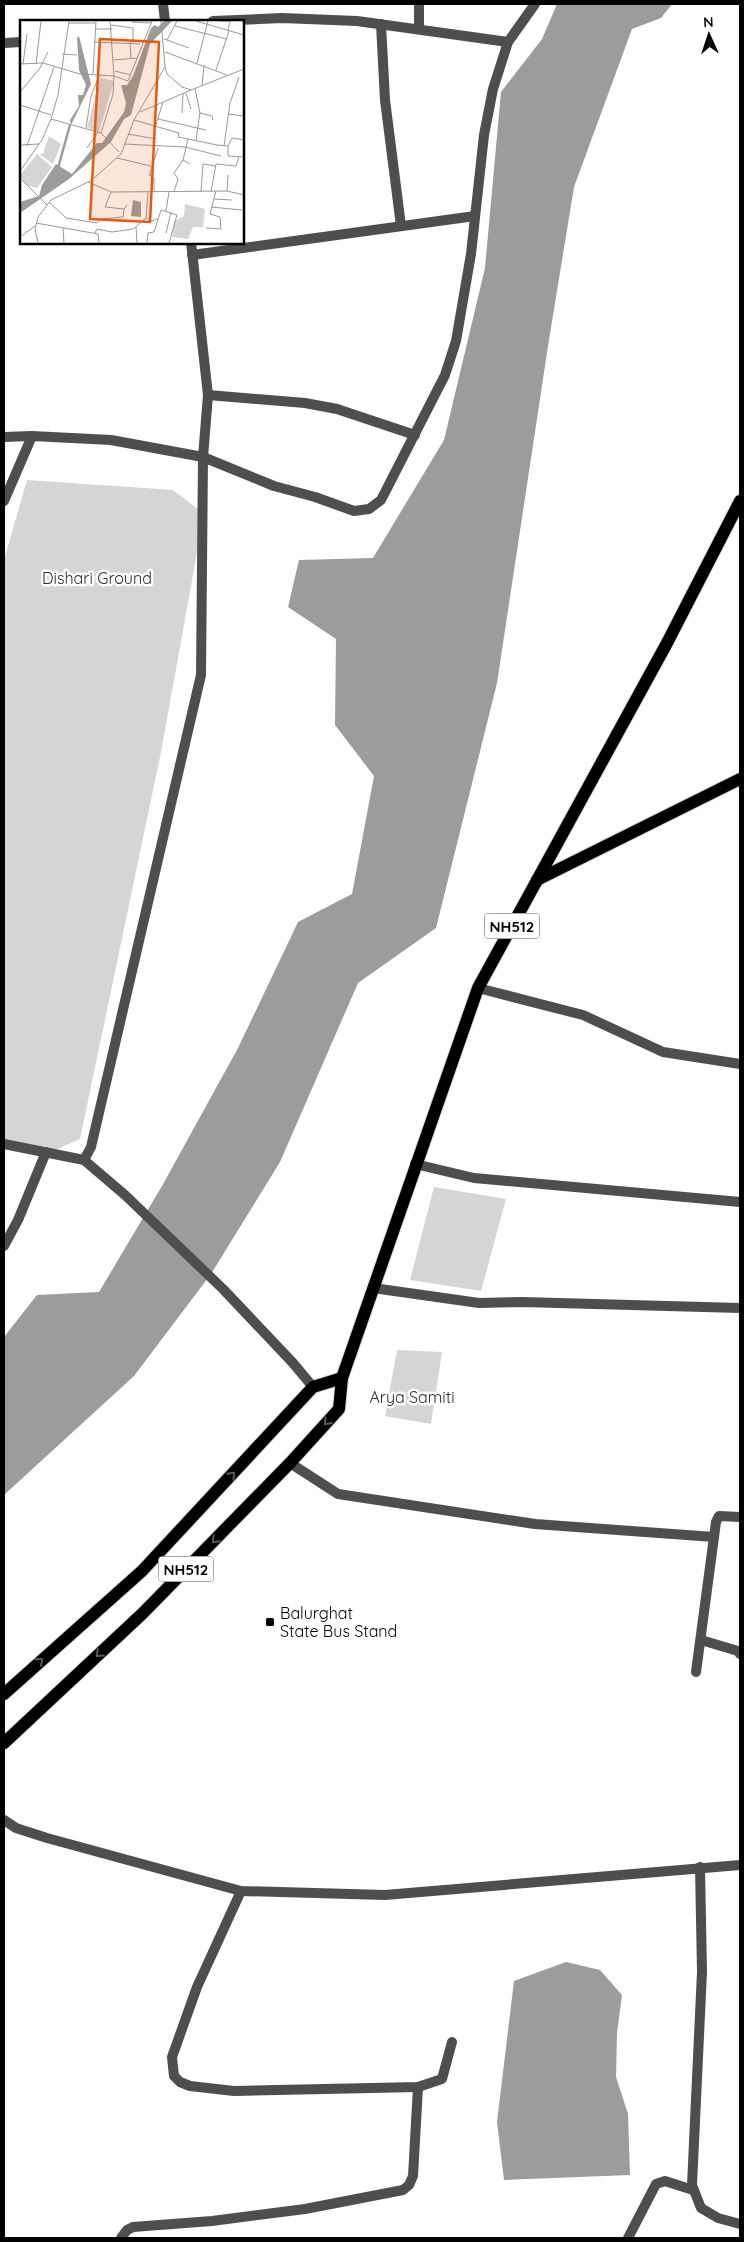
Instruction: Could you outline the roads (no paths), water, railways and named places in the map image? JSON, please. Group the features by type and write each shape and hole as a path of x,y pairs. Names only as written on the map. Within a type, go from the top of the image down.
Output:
{"main road":[{"name":"NH512","path":"4,1743 143,1613 290,1464 339,1409 342,1378 415,1164 478,988 668,643 740,501"},
{"path":"537,880 740,779"},
{"path":"4,1694 142,1571 313,1388 342,1378"}],"street":[{"path":"163,4 165,20"},
{"path":"419,4 419,29"},
{"path":"4,437 32,436 110,440 203,457 274,486 315,497 354,511 369,509 381,500 445,374 456,341 475,216 484,135 493,89 508,42 535,4"},
{"path":"236,20 282,18 381,24 508,42"},
{"path":"381,24 385,100 401,226"},
{"path":"4,43 20,42"},
{"path":"192,255 475,216"},
{"path":"84,1160 91,1147 201,675 203,457 208,395 191,244"},
{"path":"208,395 305,403 337,409 415,435"},
{"path":"4,501 32,436"},
{"path":"478,988 583,1015 663,1052 740,1064"},
{"path":"4,1144 84,1160 125,1195 222,1289 293,1363 313,1388"},
{"path":"4,1246 18,1220 46,1152"},
{"path":"415,1164 474,1178 740,1202"},
{"path":"373,1288 479,1303 522,1302 740,1308"},
{"path":"290,1464 338,1494 535,1524 714,1537"},
{"path":"696,1672 716,1522 719,1516 740,1517"},
{"path":"701,1640 738,1651 740,1654"},
{"path":"4,1820 16,1828 47,1838 241,1891 385,1895 740,1865"},
{"path":"700,1867 702,1972 691,2173 693,2190 701,2208 718,2218 740,2224"},
{"path":"241,1891 197,1987 172,2057 174,2076 180,2082 190,2086 234,2091 418,2087 442,2079 452,2042"},
{"path":"121,2238 127,2230 133,2227 212,2221 306,2209 403,2190 409,2185 413,2176 418,2087"},
{"path":"628,2238 656,2184 665,2181 693,2190"}],"place":[{"name":"Balurghat State Bus Stand","path":"270,1622"}],"park label":[{"name":"Dishari Ground","path":"97,578"},
{"name":"Arya Samiti","path":"412,1397"}]}
